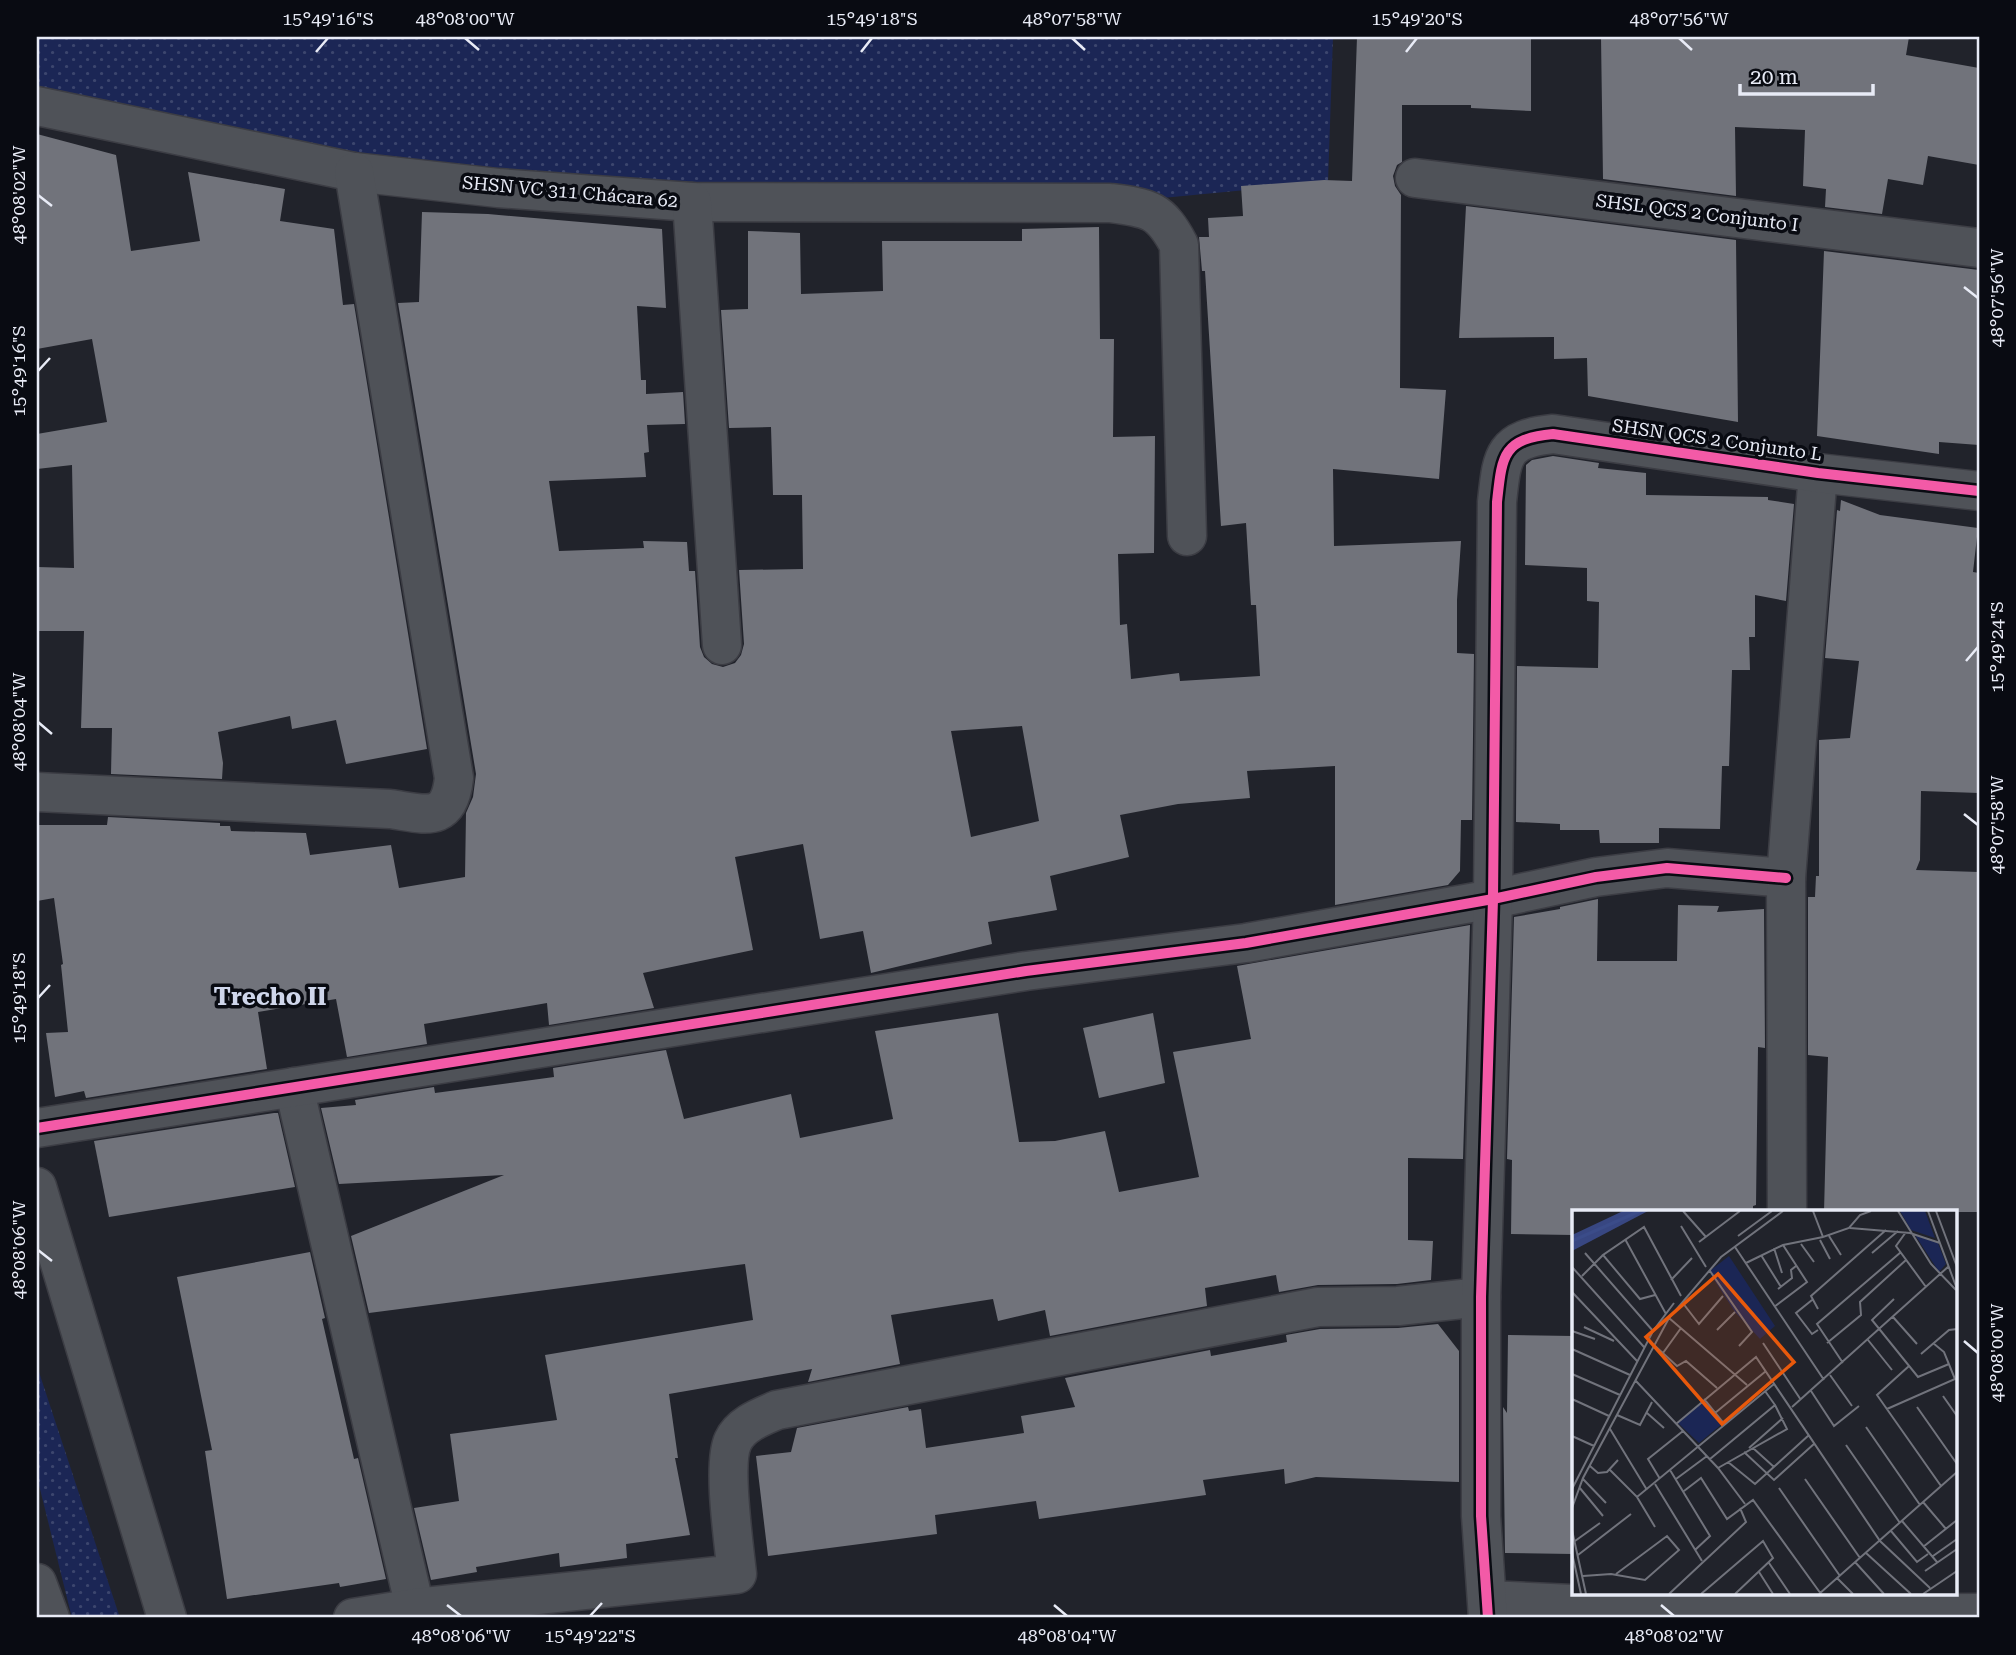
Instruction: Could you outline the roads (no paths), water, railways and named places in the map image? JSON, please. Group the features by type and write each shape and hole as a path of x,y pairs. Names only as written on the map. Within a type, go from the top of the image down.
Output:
{"street":[{"name":"SHSN VC 311 Chácara 62","path":"37,106 354,172 498,188 692,202 1110,203 1142,207 1167,224 1179,245 1187,536"},
{"path":"37,792 390,809 419,813 438,812 446,807 452,797 454,778 354,172"},
{"name":"SHSL QCS 2 Conjunto I","path":"1415,178 1979,248"},
{"path":"692,202 722,645"},
{"name":"SHSN QCS 2 Conjunto L","path":"1488,1609 1481,1516 1481,1297 1493,900 1497,502 1501,468 1510,447 1528,436 1553,434 1818,473 1979,491"},
{"path":"1787,1210 1786,877 1818,473"},
{"path":"37,1128 1012,973 1246,943 1493,900 1596,877 1667,868 1786,877"},
{"path":"294,1087 415,1608"},
{"path":"37,1187 167,1618"},
{"path":"353,1618 415,1608 737,1574 728,1463 733,1440 753,1420 777,1410 1318,1307 1398,1306 1481,1297"},
{"path":"37,1583 50,1618"},
{"path":"1488,1609 1788,1604 1979,1613"}],"district":[{"name":"Trecho II","path":"270,997"}]}
